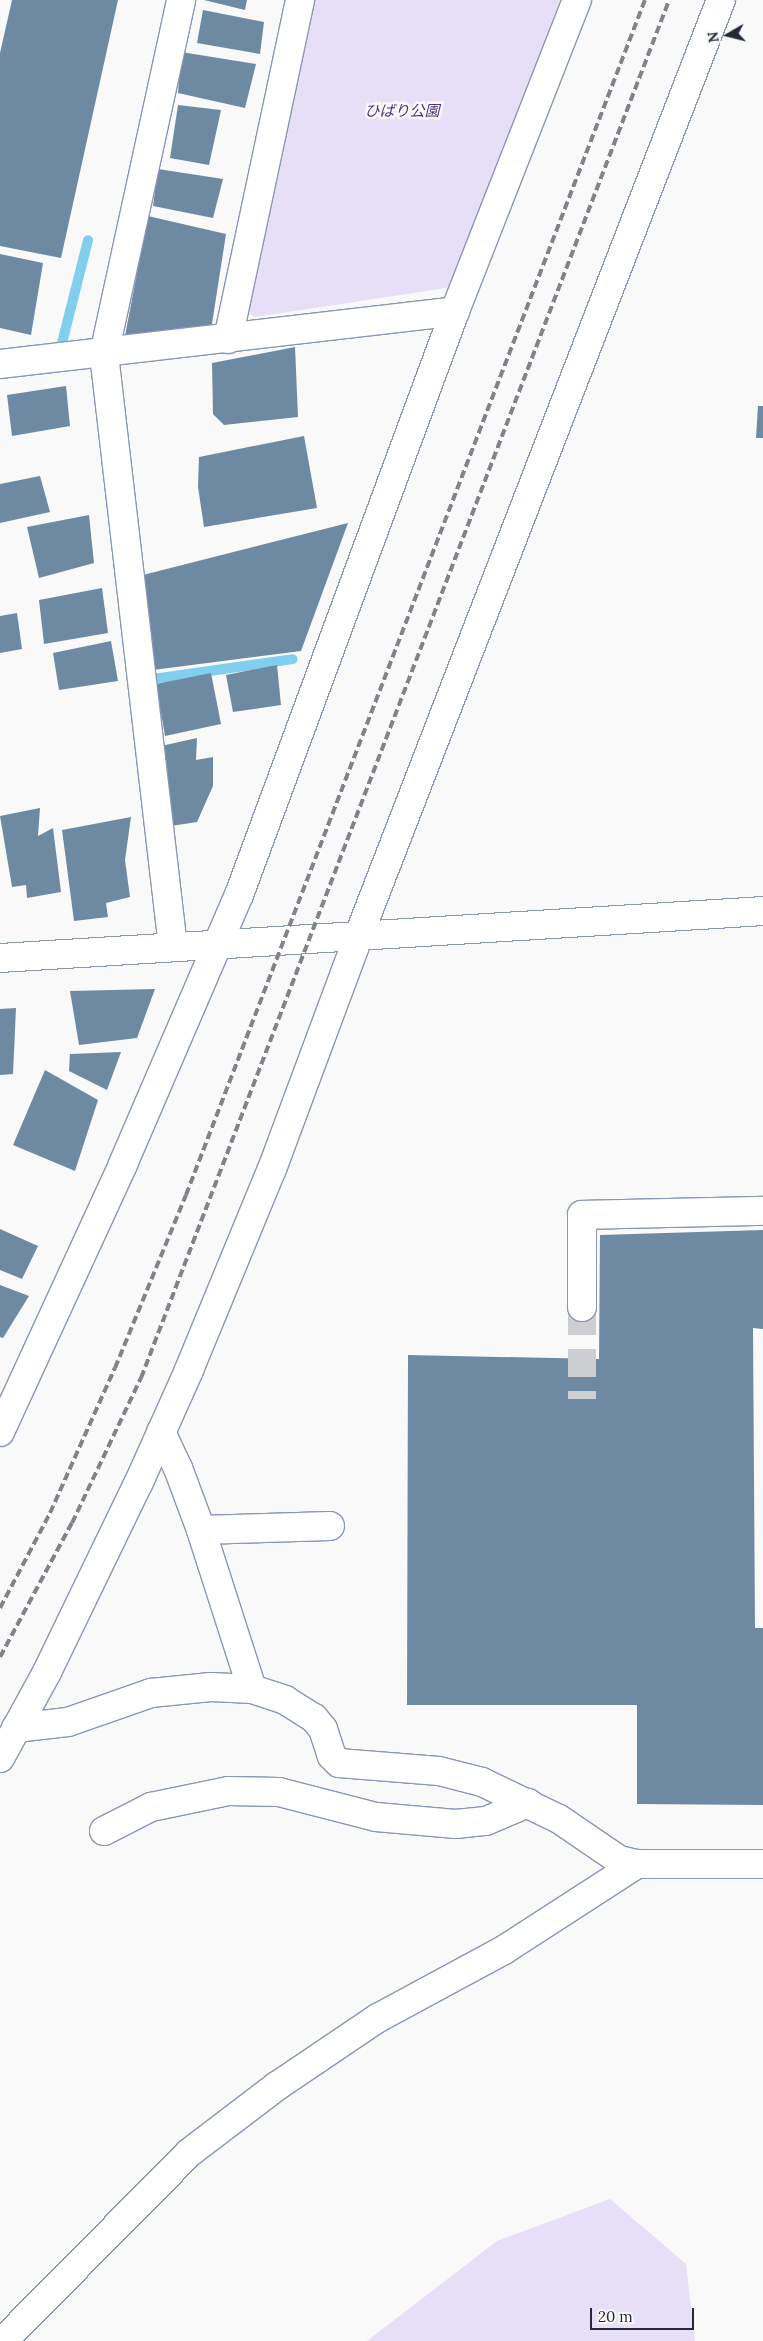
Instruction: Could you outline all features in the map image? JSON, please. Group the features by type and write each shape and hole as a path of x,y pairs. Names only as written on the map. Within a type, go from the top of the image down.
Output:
{"street":[{"path":"173,947 104,354 181,0"},
{"path":"228,339 300,0"},
{"path":"0,1432 123,1164 218,943 455,311 577,0"},
{"path":"0,1758 97,1572 161,1432 272,1169 359,935 721,0"},
{"path":"0,364 104,354 455,311"},
{"path":"0,958 218,943 763,911"},
{"path":"582,1307 582,1215 763,1211"},
{"path":"161,1432 178,1468 201,1530 252,1689"},
{"path":"201,1530 330,1526"},
{"path":"16,1728 68,1722 151,1693 211,1687 252,1689 285,1700 314,1718 324,1729 332,1756 339,1763 453,1774 482,1782 559,1819 619,1860 637,1864 763,1864"},
{"path":"104,1831 151,1807 228,1791 279,1792 376,1817 456,1824 486,1821 528,1803"},
{"path":"3,2341 189,2153 276,2086 378,2018 504,1950 637,1864"}],"green space":[{"name":"ひばり公園","path":"315,0 560,0 453,287 255,317 242,310"},
{"path":"610,2199 686,2264 695,2341 367,2341 497,2241"}],"building":[{"path":"12,0 118,0 61,258 0,246 0,53"},
{"path":"204,0 247,0 245,10"},
{"path":"203,10 264,22 260,54 197,43"},
{"path":"181,52 256,64 245,108 178,93"},
{"path":"178,105 221,110 209,165 170,158"},
{"path":"158,169 223,179 213,218 153,206"},
{"path":"148,216 226,234 211,330 124,341"},
{"path":"0,254 43,263 31,335 0,328"},
{"path":"295,347 298,417 224,425 213,414 212,363"},
{"path":"66,386 70,426 12,436 7,395"},
{"path":"758,406 763,406 763,438 756,438"},
{"path":"304,436 317,508 204,527 198,487 199,457"},
{"path":"40,476 50,512 0,523 0,484"},
{"path":"89,515 94,563 39,578 27,527"},
{"path":"348,523 301,651 153,670 143,575"},
{"path":"102,588 108,633 44,644 39,600"},
{"path":"17,613 22,649 0,653 0,616"},
{"path":"111,641 118,681 59,690 53,653"},
{"path":"277,665 281,705 233,712 226,675"},
{"path":"211,673 221,724 165,736 156,684"},
{"path":"197,738 196,760 213,757 213,786 197,822 171,826 161,746"},
{"path":"40,808 38,836 53,828 61,892 27,898 26,885 12,887 0,816"},
{"path":"131,817 125,860 130,897 106,903 108,917 74,921 62,830"},
{"path":"155,989 137,1038 79,1045 70,991"},
{"path":"16,1008 13,1074 0,1075 0,1009"},
{"path":"121,1052 107,1090 69,1071 70,1054"},
{"path":"45,1070 98,1100 75,1171 13,1145"},
{"path":"0,1229 38,1246 22,1279 0,1270"},
{"path":"763,1230 763,1329 753,1328 755,1628 763,1628 763,1805 637,1804 637,1705 407,1705 408,1355 599,1359 600,1235"},
{"path":"0,1285 29,1296 3,1338 0,1337"}],"waterway":[{"path":"62,343 88,240"},
{"path":"153,679 293,659"}],"tunnel":[{"path":"582,1307 582,1399"}],"railway":[{"path":"0,1608 50,1513 115,1368 186,1195 645,0"},
{"path":"0,1657 72,1523 141,1378 669,0"}]}
